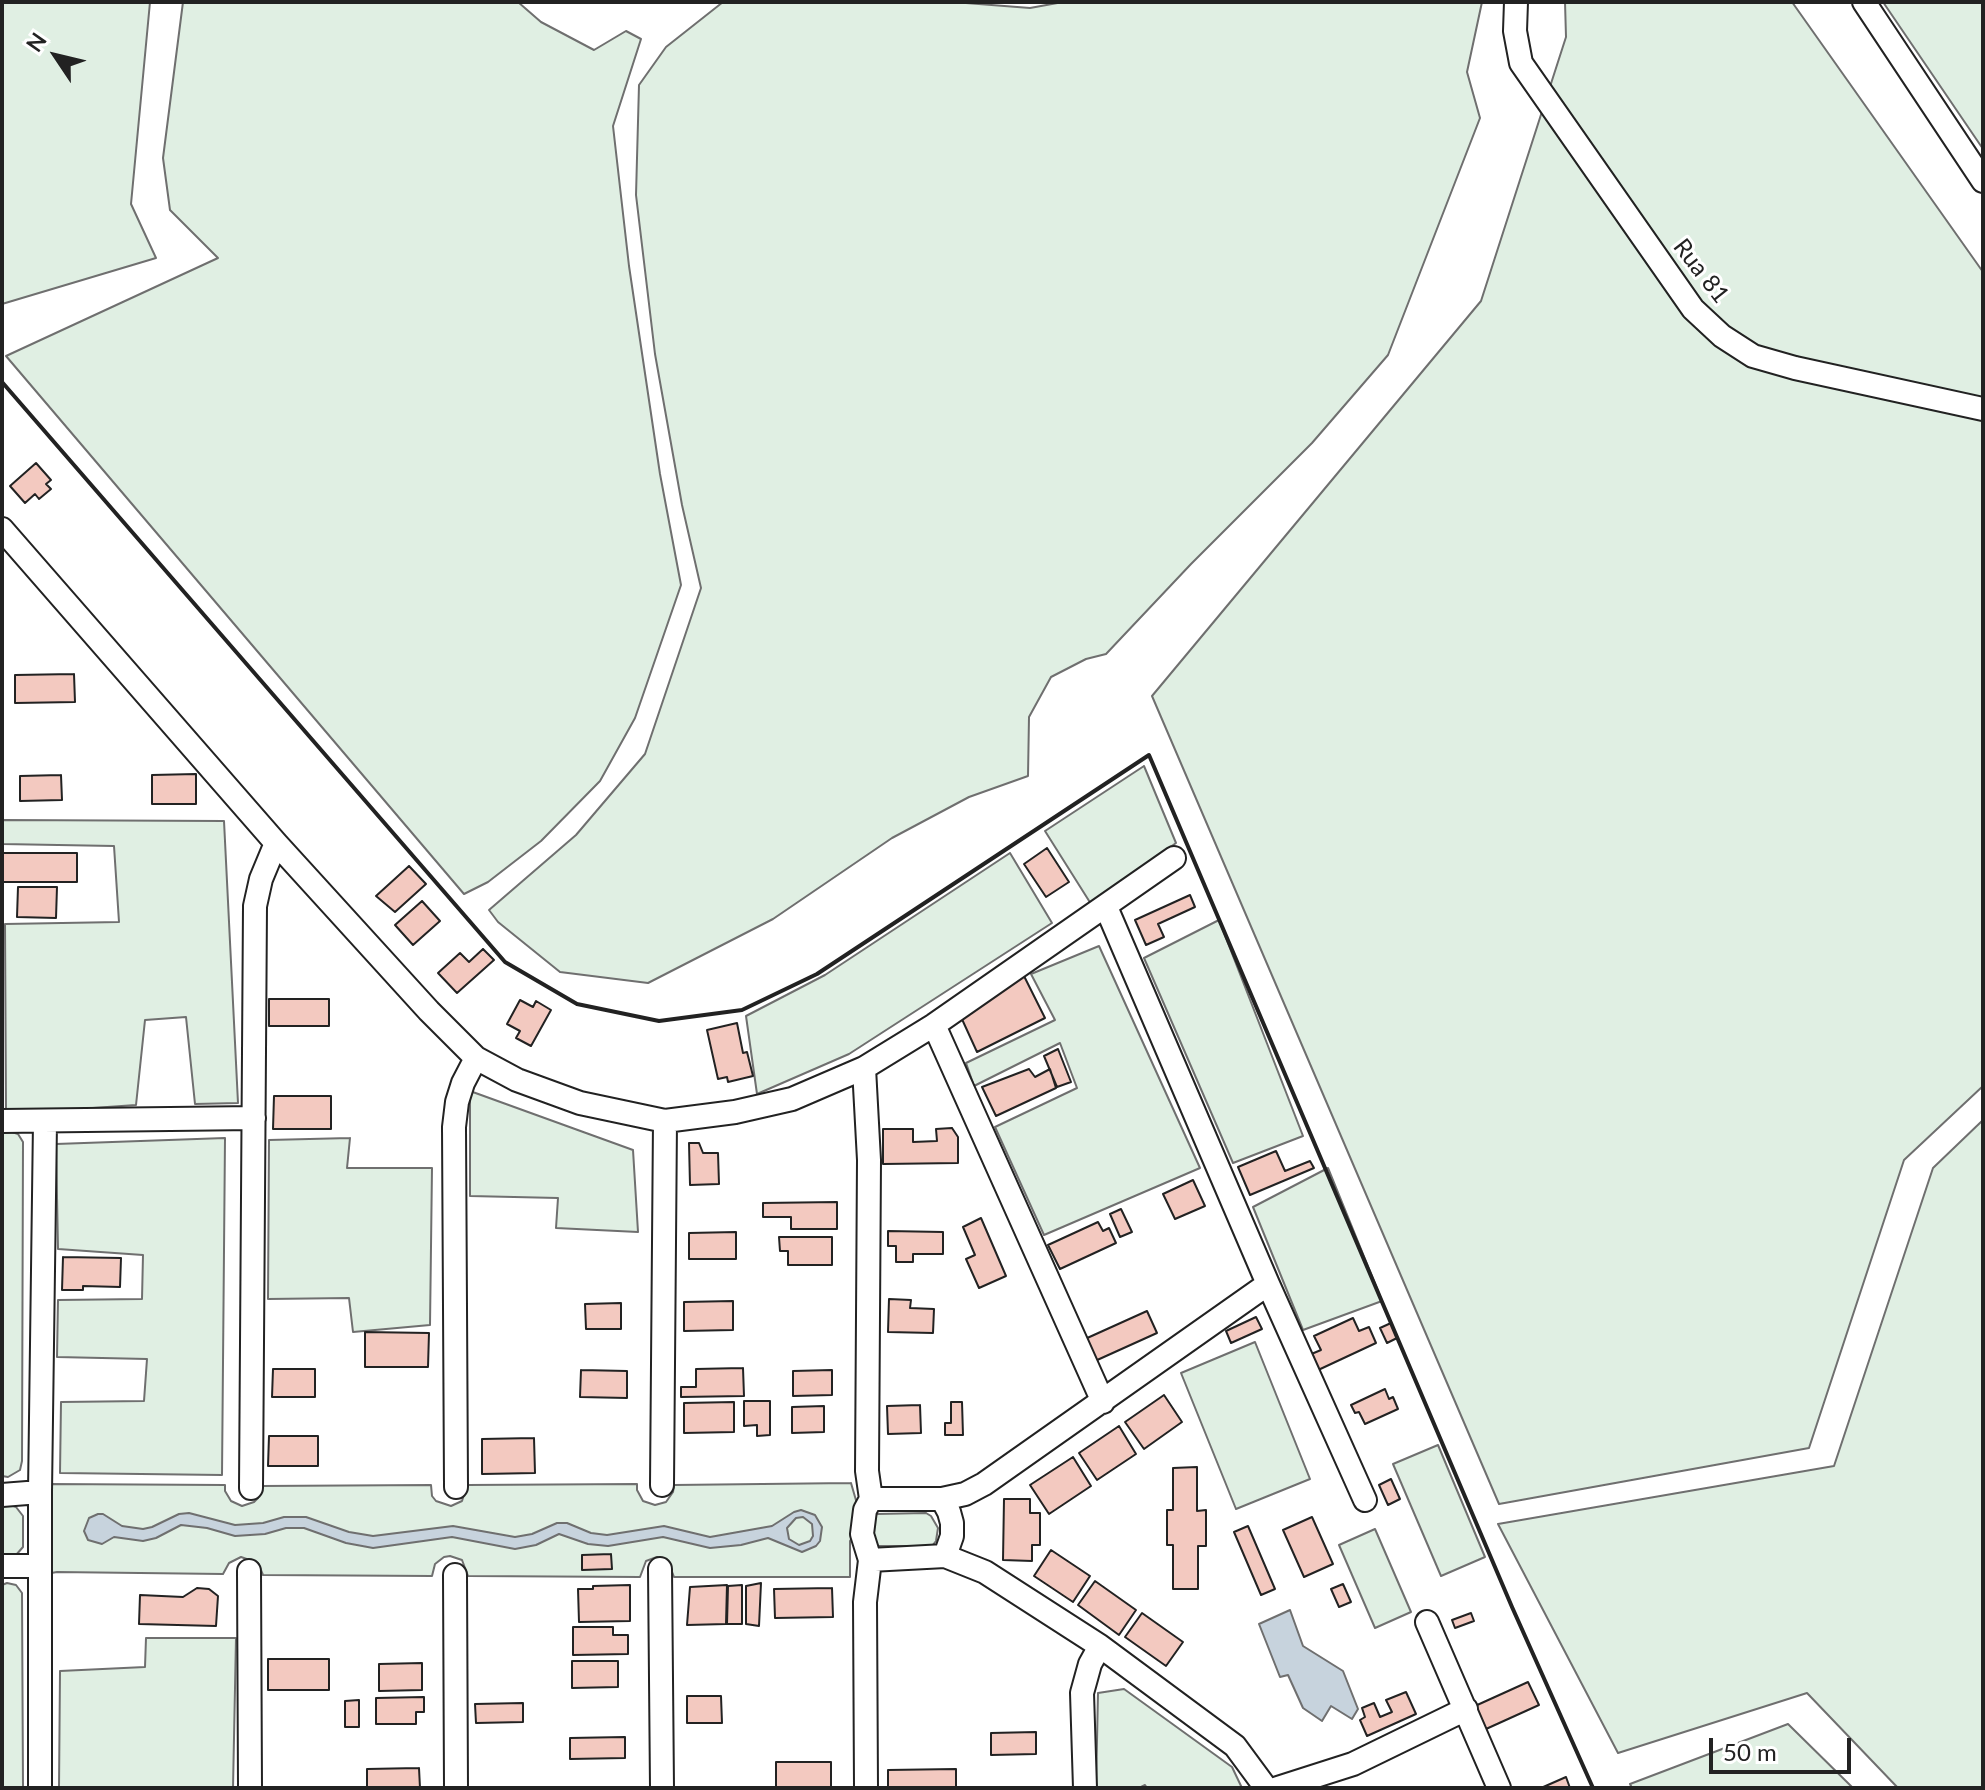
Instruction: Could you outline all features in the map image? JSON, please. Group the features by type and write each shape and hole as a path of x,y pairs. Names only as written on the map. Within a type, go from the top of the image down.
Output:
{"street":[{"name":"Rua 81","path":"1516,2 1515,31 1521,63 1693,309 1722,336 1753,356 1795,368 1983,409"},
{"path":"1864,2 1983,181"},
{"path":"3,532 276,843 429,1011 476,1058 517,1080 580,1103 665,1121 735,1112 792,1099 864,1068 934,1025 1174,858"},
{"path":"251,1488 255,906 261,879 276,843"},
{"path":"1106,907 1268,1284 1365,1500"},
{"path":"934,1025 1103,1402"},
{"path":"456,1487 454,1127 463,1083 476,1058"},
{"path":"864,1068 869,1160 867,1471 871,1499 862,1521 862,1534 870,1560 865,1602 866,1788"},
{"path":"2,1121 254,1118"},
{"path":"662,1485 665,1121"},
{"path":"40,1788 45,1122"},
{"path":"871,1499 942,1499 965,1494 984,1484 1268,1284"},
{"path":"2,1495 40,1492"},
{"path":"942,1499 952,1523 952,1536 945,1556"},
{"path":"870,1560 945,1556 985,1572 1100,1646 1235,1746 1266,1788"},
{"path":"2,1566 40,1566"},
{"path":"660,1569 662,1788"},
{"path":"249,1571 250,1788"},
{"path":"455,1575 456,1788"},
{"path":"1427,1622 1499,1788"},
{"path":"1085,1788 1082,1693 1090,1664 1100,1646"},
{"path":"1278,1788 1353,1764 1466,1709"}],"green space":[{"path":"2,2 150,2 131,204 156,258 2,304"},
{"path":"183,2 518,2 541,22 594,50 626,31 641,39 613,126 629,266 660,474 681,585 635,718 600,781 541,841 488,882 464,894 6,356 218,258 170,210 163,158"},
{"path":"723,2 953,2 1030,8 1063,2 1482,2 1467,72 1480,118 1388,355 1312,443 1106,654 1086,659 1051,677 1029,717 1028,776 969,797 892,838 773,919 648,983 560,972 498,922 489,910 576,835 645,754 701,588 682,505 655,354 636,195 639,85 666,47"},
{"path":"1565,2 1792,2 1983,272 1983,1086 1904,1160 1809,1448 1499,1504 1152,696 1481,301 1566,37"},
{"path":"1883,2 1983,2 1983,149"},
{"path":"1144,766 1176,843 1091,904 1045,831"},
{"path":"2,820 224,821 238,1103 195,1104 186,1017 145,1020 136,1105 6,1114 5,924 119,922 114,846 2,844"},
{"path":"1010,853 1052,923 849,1054 757,1094 746,1016 825,975"},
{"path":"1219,920 1303,1136 1233,1163 1144,958"},
{"path":"1099,946 1200,1168 1044,1235 995,1127 1077,1088 1060,1043 974,1086 966,1063 1055,1020 1031,974"},
{"path":"470,1091 633,1150 638,1232 556,1228 558,1198 470,1196"},
{"path":"1983,1120 1983,1788 1898,1788 1807,1693 1618,1753 1498,1524 1834,1466 1933,1168"},
{"path":"9,1131 18,1134 23,1142 22,1461 20,1470 8,1477 2,1476 2,1133"},
{"path":"225,1138 222,1475 60,1473 61,1402 144,1401 147,1359 57,1357 58,1300 142,1299 143,1255 58,1249 56,1144"},
{"path":"350,1138 347,1168 432,1168 430,1325 353,1332 349,1298 268,1299 269,1140"},
{"path":"1328,1168 1382,1301 1303,1330 1253,1207"},
{"path":"1255,1342 1310,1479 1236,1509 1181,1373"},
{"path":"1438,1445 1485,1557 1441,1576 1393,1464"},
{"path":"851,1483 862,1521 850,1541 850,1577 674,1577 668,1561 657,1557 646,1561 640,1577 468,1576 462,1560 450,1556 435,1564 432,1576 263,1575 258,1563 241,1557 229,1563 223,1574 57,1572 40,1575 48,1484 225,1485 231,1501 242,1506 258,1498 261,1486 431,1485 436,1501 451,1506 462,1501 467,1485 637,1484 643,1501 655,1505 666,1502 674,1485"},
{"path":"11,1505 23,1516 23,1547 16,1555 2,1557 2,1506"},
{"path":"926,1513 938,1528 932,1546 879,1546 874,1543 870,1522 877,1514"},
{"path":"1375,1529 1411,1612 1375,1628 1339,1545"},
{"path":"2,1585 16,1585 22,1593 23,1788 2,1788"},
{"path":"146,1638 236,1638 233,1788 59,1788 60,1671 145,1667"},
{"path":"1124,1689 1232,1767 1242,1788 1147,1788 1145,1785 1139,1788 1096,1788 1098,1693"},
{"path":"1788,1724 1853,1788 1632,1788 1630,1784"}],"shaded area":[{"path":"801,1510 815,1515 822,1527 816,1546 802,1552 768,1538 710,1548 663,1537 608,1546 588,1544 559,1534 536,1545 515,1549 452,1537 373,1548 346,1543 304,1528 235,1536 181,1525 156,1538 143,1541 114,1537 102,1544 88,1540 84,1531 89,1518 98,1514 122,1526 143,1529 189,1513 235,1525 263,1523 284,1517 306,1517 349,1532 373,1536 453,1526 515,1537 532,1534 557,1523 567,1523 591,1533 607,1535 664,1526 710,1537 772,1526","holes":["803,1517 812,1524 810,1541 799,1545 789,1539 787,1528 796,1518"]},
{"path":"1290,1610 1303,1646 1343,1671 1358,1709 1352,1719 1331,1706 1322,1721 1303,1708 1288,1675 1280,1677 1259,1624"}],"building":[{"path":"36,463 51,480 46,484 51,489 39,499 35,494 25,503 10,486"},
{"path":"74,674 75,702 15,703 15,675"},
{"path":"196,774 196,804 152,804 152,775"},
{"path":"61,775 62,800 20,801 20,776"},
{"path":"1047,848 1069,882 1046,897 1024,864"},
{"path":"2,853 77,853 77,882 2,882"},
{"path":"409,866 426,884 395,912 376,896"},
{"path":"18,887 57,887 56,918 17,917"},
{"path":"1190,895 1195,907 1158,924 1164,937 1146,945 1135,920"},
{"path":"422,901 440,921 413,945 395,925"},
{"path":"483,949 494,960 457,993 438,973 460,953 469,962"},
{"path":"1024,976 1045,1018 977,1052 961,1017"},
{"path":"269,999 329,999 329,1026 269,1026"},
{"path":"520,1000 533,1007 536,1001 551,1010 531,1046 516,1038 520,1031 507,1024"},
{"path":"737,1023 743,1053 747,1052 753,1076 728,1082 727,1077 718,1079 707,1030"},
{"path":"1058,1049 1071,1082 1057,1087 1044,1056"},
{"path":"1029,1069 1035,1077 1050,1069 1056,1088 996,1116 982,1087"},
{"path":"274,1096 331,1096 331,1129 273,1129"},
{"path":"952,1128 958,1137 958,1163 883,1164 883,1129 913,1129 913,1142 937,1141 936,1129"},
{"path":"689,1143 699,1143 703,1153 718,1153 719,1184 690,1185"},
{"path":"1276,1151 1285,1171 1310,1161 1314,1168 1250,1195 1238,1167"},
{"path":"1193,1180 1205,1206 1175,1219 1163,1194"},
{"path":"837,1202 837,1229 791,1229 791,1217 763,1217 763,1203"},
{"path":"1121,1209 1132,1232 1120,1237 1110,1214"},
{"path":"981,1218 1006,1276 979,1288 966,1259 975,1255 963,1227"},
{"path":"1098,1222 1103,1231 1109,1228 1116,1243 1060,1269 1048,1245"},
{"path":"888,1231 943,1232 943,1254 913,1254 913,1262 896,1262 896,1246 888,1246"},
{"path":"736,1232 736,1259 689,1259 689,1233"},
{"path":"779,1237 832,1237 832,1265 788,1265 788,1251 780,1251"},
{"path":"63,1257 121,1258 120,1287 83,1286 83,1290 62,1290"},
{"path":"889,1299 911,1300 910,1308 934,1309 933,1333 888,1332"},
{"path":"733,1301 733,1330 684,1331 684,1302"},
{"path":"621,1303 621,1329 586,1329 585,1304"},
{"path":"1147,1311 1157,1333 1095,1361 1085,1339"},
{"path":"1256,1317 1262,1329 1231,1343 1226,1331"},
{"path":"1353,1318 1359,1331 1369,1327 1376,1343 1316,1371 1309,1355 1321,1350 1314,1336"},
{"path":"1391,1323 1397,1338 1387,1343 1380,1328"},
{"path":"365,1332 429,1333 428,1367 365,1367"},
{"path":"743,1368 744,1396 681,1397 681,1387 696,1387 696,1369"},
{"path":"273,1369 315,1369 315,1397 272,1397"},
{"path":"581,1370 627,1371 627,1398 580,1397"},
{"path":"832,1370 832,1395 793,1396 793,1371"},
{"path":"1385,1389 1398,1409 1365,1424 1351,1405"},
{"path":"1164,1395 1182,1422 1144,1449 1125,1422"},
{"path":"744,1401 770,1401 770,1435 757,1436 757,1425 744,1426"},
{"path":"734,1402 734,1432 684,1433 684,1403"},
{"path":"951,1402 962,1402 963,1435 945,1435 945,1423 951,1423"},
{"path":"920,1405 921,1433 888,1434 887,1406"},
{"path":"824,1406 824,1432 792,1433 792,1407"},
{"path":"1119,1426 1136,1454 1097,1480 1079,1453"},
{"path":"269,1436 318,1436 318,1466 268,1466"},
{"path":"534,1438 535,1473 482,1474 482,1439"},
{"path":"1073,1457 1091,1486 1049,1514 1030,1485"},
{"path":"1197,1467 1197,1511 1206,1510 1206,1546 1198,1546 1198,1589 1173,1589 1173,1545 1167,1545 1167,1510 1173,1510 1173,1468"},
{"path":"1391,1479 1400,1499 1388,1505 1379,1485"},
{"path":"1004,1499 1030,1499 1030,1513 1040,1513 1040,1545 1032,1545 1032,1561 1003,1560"},
{"path":"1312,1517 1333,1564 1304,1577 1283,1530"},
{"path":"1248,1526 1275,1589 1261,1595 1234,1532"},
{"path":"1051,1550 1090,1576 1073,1602 1034,1576"},
{"path":"611,1554 612,1569 582,1570 582,1555"},
{"path":"1095,1581 1136,1610 1119,1635 1078,1605"},
{"path":"761,1583 759,1626 746,1624 746,1586"},
{"path":"1343,1584 1351,1602 1339,1607 1331,1589"},
{"path":"630,1585 630,1621 579,1622 578,1589"},
{"path":"727,1585 726,1624 687,1625 690,1587"},
{"path":"742,1585 742,1624 727,1624 728,1586"},
{"path":"197,1588 209,1589 218,1596 216,1626 139,1624 140,1595 183,1597"},
{"path":"832,1588 833,1617 775,1618 774,1589"},
{"path":"1142,1613 1183,1642 1166,1666 1125,1637"},
{"path":"1471,1613 1474,1621 1455,1628 1452,1620"},
{"path":"573,1627 613,1627 613,1635 628,1635 628,1654 573,1655"},
{"path":"268,1659 329,1659 329,1690 268,1690"},
{"path":"572,1661 618,1661 618,1687 572,1688"},
{"path":"422,1663 422,1690 379,1691 379,1664"},
{"path":"1528,1682 1539,1705 1486,1729 1475,1706"},
{"path":"1406,1692 1416,1714 1367,1736 1360,1720 1365,1717 1362,1708 1374,1703 1380,1717 1392,1712 1386,1700"},
{"path":"687,1696 721,1696 722,1723 687,1723"},
{"path":"424,1697 424,1712 416,1712 416,1724 376,1724 376,1698"},
{"path":"359,1700 359,1727 345,1727 345,1701"},
{"path":"523,1703 523,1722 476,1723 475,1704"},
{"path":"1036,1732 1036,1754 991,1755 991,1733"},
{"path":"625,1737 625,1758 570,1759 570,1738"},
{"path":"776,1762 831,1762 831,1788 776,1788"},
{"path":"419,1768 420,1788 367,1788 367,1769"},
{"path":"956,1769 956,1788 888,1788 888,1770"},
{"path":"1566,1777 1570,1788 1541,1788"}],"wall":[{"path":"2,382 505,962 577,1004 659,1021 742,1010 817,974 1149,755 1512,1607 1593,1788"}]}
